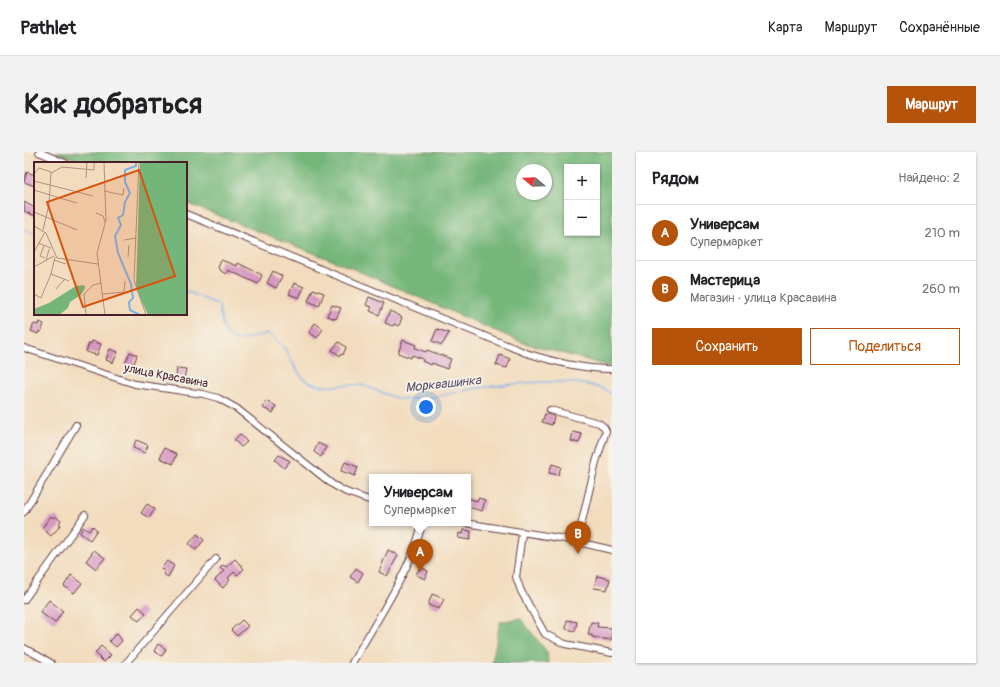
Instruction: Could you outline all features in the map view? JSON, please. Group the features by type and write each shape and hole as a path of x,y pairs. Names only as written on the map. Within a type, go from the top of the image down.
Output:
{"street":[{"path":"39,152 63,162"},
{"path":"187,214 526,353 560,364 594,369 612,369"},
{"name":"улица Красавина","path":"24,348 135,384 203,394 218,398 236,408 332,484 346,492 369,500"},
{"path":"550,410 599,422 606,431 596,462 577,542"},
{"path":"24,512 76,425"},
{"path":"24,600 85,515"},
{"path":"471,524 522,534 577,542 612,550"},
{"path":"352,663 395,588 416,545 421,526"},
{"path":"522,534 516,577 521,591 545,634 565,644 612,653"},
{"path":"126,663 216,559"},
{"path":"24,648 51,663"}],"green space":[{"path":"56,152 612,152 612,367 521,342 349,267 187,203 187,162 82,162"},
{"path":"520,618 547,652 548,663 492,663 500,622"}],"building":[{"path":"27,172 34,175 34,186 24,182"},
{"path":"24,202 34,207 34,216 24,211"},
{"path":"221,260 237,266 238,263 262,275 258,284 228,270 226,274 221,271 218,268"},
{"path":"273,271 282,276 276,288 267,283"},
{"path":"294,283 304,287 299,298 289,294"},
{"path":"313,289 324,293 319,306 308,301"},
{"path":"369,297 384,303 379,315 370,311 372,307 366,305"},
{"path":"332,305 341,308 336,319 327,316"},
{"path":"390,311 402,317 399,326 394,324 393,326 385,323"},
{"path":"39,322 44,324 41,332 39,331 38,334 31,331 34,324 38,325"},
{"path":"315,323 323,329 317,338 309,332"},
{"path":"437,329 449,333 442,345 432,341"},
{"path":"403,340 416,345 415,348 426,352 427,350 451,359 447,369 432,363 431,365 422,361 423,359 412,355 411,358 398,353"},
{"path":"92,341 101,344 97,355 86,352 89,343 91,344"},
{"path":"339,342 346,347 343,355 341,354 340,356 332,350"},
{"path":"110,349 118,352 113,363 106,360"},
{"path":"130,352 137,355 133,367 125,364"},
{"path":"500,355 510,359 507,368 496,365"},
{"path":"177,368 186,369 184,379 176,377"},
{"path":"266,401 276,406 273,413 263,408"},
{"path":"545,414 554,416 552,425 542,422"},
{"path":"573,432 582,434 579,443 571,441"},
{"path":"240,434 247,442 241,447 234,440"},
{"path":"136,440 148,445 145,453 133,448"},
{"path":"318,443 326,447 321,457 314,452"},
{"path":"164,448 177,454 173,464 160,458"},
{"path":"279,455 290,461 284,468 275,460"},
{"path":"345,462 358,467 355,476 341,471"},
{"path":"552,464 561,467 558,475 549,473"},
{"path":"478,498 485,500 482,511 471,508 471,499 477,501"},
{"path":"147,504 155,509 149,518 141,513"},
{"path":"51,516 53,518 55,516 61,521 59,523 61,525 51,536 42,528"},
{"path":"93,526 97,530 90,540 80,533 83,527 89,531"},
{"path":"463,530 471,531 470,540 458,538 459,533 462,534"},
{"path":"197,534 204,540 196,550 189,544"},
{"path":"94,550 105,558 96,569 86,561"},
{"path":"388,550 398,555 387,576 379,572"},
{"path":"235,559 244,569 237,575 234,572 228,578 230,580 223,588 215,580 224,571 220,568 223,565 226,567"},
{"path":"167,561 174,566 168,577 163,574 165,571 161,569"},
{"path":"420,567 428,571 425,579 416,575"},
{"path":"356,568 363,573 358,582 350,577"},
{"path":"71,575 82,583 74,593 64,586"},
{"path":"597,576 610,579 607,590 594,588"},
{"path":"432,594 444,599 439,609 428,605"},
{"path":"49,600 63,611 55,623 40,612"},
{"path":"139,607 146,613 139,621 132,615"},
{"path":"242,620 248,626 237,636 231,630"},
{"path":"567,620 577,622 575,631 566,629"},
{"path":"591,622 598,623 597,627 612,628 611,640 588,635"},
{"path":"117,633 122,641 116,647 109,641"},
{"path":"158,644 166,649 162,656 154,651"},
{"path":"101,646 111,655 104,662 95,653"}],"waterway":[{"name":"Морквашинка","path":"24,230 34,234"},
{"name":"Морквашинка","path":"187,291 219,305 225,333 233,340 242,340 268,334 279,342 287,352 302,377 317,385 359,385 402,399 421,399 492,386 547,382 584,384 600,388 612,394"}],"place":[{"name":"Мастерица","path":"578,554"},
{"name":"Универсам","path":"420,572"}]}
